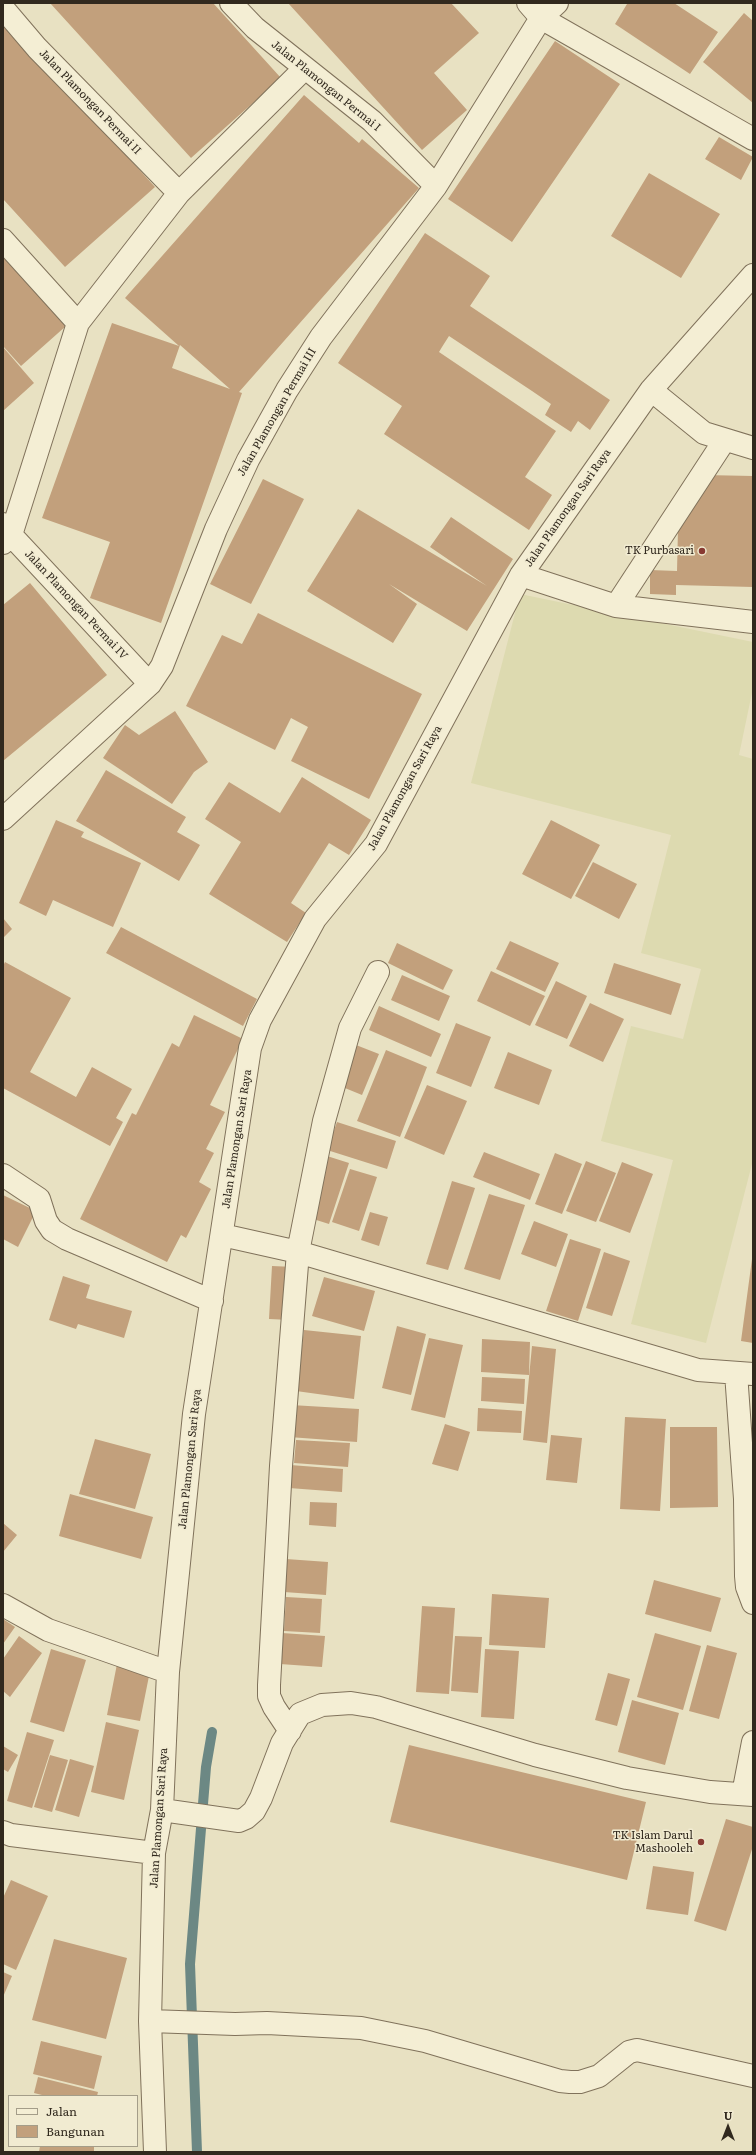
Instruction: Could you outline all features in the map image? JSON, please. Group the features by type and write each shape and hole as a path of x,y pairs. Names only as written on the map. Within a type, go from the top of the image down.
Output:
{"street":[{"name":"Jalan Plamongan Permai I","path":"232,3 255,28 304,69 372,121 436,186"},
{"name":"Jalan Plamongan Permai III","path":"3,819 150,684 162,666 216,529 248,460 288,390 321,337 436,186 535,11 557,3"},
{"name":"Jalan Plamongan Permai II","path":"3,8 38,48 179,193"},
{"path":"535,11 753,140"},
{"path":"6,534 78,323 179,193 304,69"},
{"path":"3,240 78,323"},
{"name":"Jalan Plamongan Sari Raya","path":"155,2152 159,2022 154,1853 162,1810 168,1672 194,1414 250,1048 260,1020 315,919 376,844 521,575 651,390 753,275"},
{"path":"651,390 704,433 724,441 751,444"},
{"path":"616,606 724,441"},
{"name":"Jalan Plamongan Permai IV","path":"6,534 150,684"},
{"path":"521,575 616,606 753,622"},
{"path":"290,1731 270,1700 269,1685 281,1466 298,1252 324,1121 350,1028 378,972"},
{"path":"3,1175 39,1199 46,1221 52,1230 68,1239 212,1301"},
{"path":"222,1235 298,1252 698,1370 744,1374 746,1576 747,1587 753,1603"},
{"path":"3,1605 48,1630 168,1672"},
{"path":"162,1810 239,1821 246,1818 254,1811 282,1743 300,1714 322,1704 351,1703 376,1707 535,1755 627,1778 710,1792 748,1794 753,1742"},
{"path":"3,1832 11,1835 154,1853"},
{"path":"159,2022 235,2024 267,2022 361,2028 425,2041 560,2081 570,2082 580,2082 594,2078 626,2054 637,2050 753,2076"}],"shaded area":[{"path":"520,594 753,642 753,688 739,755 753,759 753,1160 706,1343 631,1324 673,1160 601,1141 631,1026 683,1039 701,969 641,953 671,835 471,783"}],"building":[{"path":"50,3 213,3 281,78 191,158"},
{"path":"288,3 451,3 479,33 434,73 467,110 422,150"},
{"path":"625,3 674,3 718,32 690,74 615,24 627,4"},
{"path":"744,13 753,21 753,103 703,62"},
{"path":"3,19 155,187 65,267 3,199"},
{"path":"555,41 620,84 512,242 448,199"},
{"path":"304,95 359,143 362,139 419,188 239,392 242,393 161,623 90,598 110,542 42,518 112,323 179,346 125,298","holes":["180,345 230,389 172,368"]},
{"path":"719,137 753,157 741,180 705,159"},
{"path":"649,173 720,214 681,278 611,236"},
{"path":"425,233 490,276 470,306 610,400 590,430 578,421 571,432 545,415 551,404 449,336 442,347 439,352 556,431 525,477 552,495 529,530 384,434 402,406 338,363"},
{"path":"3,257 66,326 21,366 3,346"},
{"path":"3,347 34,383 3,411"},
{"path":"704,475 753,476 753,587 676,585 676,595 650,594 650,570 677,571 678,529"},
{"path":"263,479 304,499 251,604 210,584"},
{"path":"358,509 487,586 430,547 451,517 513,559 467,631 389,584 417,604 393,643 307,591"},
{"path":"30,583 107,675 3,761 3,605"},
{"path":"258,613 422,694 369,799 291,761 308,727 291,718 275,750 186,706 222,635 242,644"},
{"path":"175,711 208,762 194,772 172,804 103,758 125,725 139,735"},
{"path":"106,770 186,817 177,832 200,845 179,881 76,821"},
{"path":"302,777 371,820 349,855 329,843 291,903 306,913 287,942 209,894 241,842 205,819 229,782 280,813"},
{"path":"56,820 84,832 81,837 141,863 113,927 53,900 46,916 19,903"},
{"path":"551,820 600,845 571,899 522,874"},
{"path":"593,862 637,884 619,919 575,896"},
{"path":"3,918 12,929 3,938"},
{"path":"121,927 257,999 243,1026 106,953"},
{"path":"510,941 559,963 545,992 496,969"},
{"path":"397,943 453,970 443,990 388,963"},
{"path":"5,962 71,998 30,1072 76,1097 92,1067 132,1089 116,1118 123,1122 110,1146 3,1088 3,966"},
{"path":"614,963 681,984 671,1015 604,993"},
{"path":"491,971 545,996 530,1026 477,1001"},
{"path":"402,975 450,996 439,1021 391,1000"},
{"path":"556,981 587,996 567,1039 535,1025"},
{"path":"590,1003 624,1019 603,1062 569,1046"},
{"path":"379,1006 441,1034 431,1057 369,1030"},
{"path":"194,1015 243,1039 210,1105 225,1112 206,1149 214,1153 199,1182 211,1189 186,1238 181,1235 167,1262 80,1219 132,1113 136,1115 172,1043 179,1047"},
{"path":"456,1023 491,1037 471,1087 436,1073"},
{"path":"356,1045 379,1054 362,1095 340,1086"},
{"path":"386,1050 427,1067 400,1137 357,1121"},
{"path":"508,1052 552,1070 539,1105 494,1088"},
{"path":"427,1085 467,1101 444,1155 404,1138"},
{"path":"337,1122 396,1141 387,1169 327,1150"},
{"path":"484,1152 540,1174 530,1200 473,1177"},
{"path":"555,1153 582,1164 562,1214 535,1204"},
{"path":"327,1156 349,1163 329,1224 310,1218"},
{"path":"586,1161 616,1173 596,1222 566,1211"},
{"path":"622,1162 653,1174 630,1233 599,1221"},
{"path":"350,1169 377,1177 359,1231 332,1222"},
{"path":"452,1181 475,1188 448,1270 426,1264"},
{"path":"489,1194 525,1205 500,1280 464,1269"},
{"path":"3,1195 36,1211 18,1247 3,1239"},
{"path":"370,1212 388,1217 379,1246 361,1240"},
{"path":"534,1221 568,1234 556,1267 521,1254"},
{"path":"570,1239 601,1249 578,1321 546,1311"},
{"path":"604,1252 630,1261 612,1316 586,1308"},
{"path":"753,1259 753,1343 741,1341"},
{"path":"272,1266 294,1267 290,1320 269,1319"},
{"path":"63,1276 90,1285 86,1298 132,1311 124,1338 78,1324 76,1329 49,1320"},
{"path":"324,1277 375,1291 364,1331 312,1316"},
{"path":"397,1326 426,1334 411,1395 382,1388"},
{"path":"304,1330 361,1336 354,1399 296,1391"},
{"path":"429,1338 463,1345 445,1418 411,1410"},
{"path":"482,1339 530,1342 529,1375 481,1372"},
{"path":"532,1346 556,1349 547,1443 523,1440"},
{"path":"482,1377 525,1379 524,1404 481,1401"},
{"path":"291,1405 359,1409 357,1442 289,1437"},
{"path":"478,1408 522,1411 521,1433 477,1431"},
{"path":"625,1417 666,1419 660,1511 620,1509"},
{"path":"445,1424 470,1432 458,1471 432,1464"},
{"path":"670,1427 717,1427 718,1507 670,1508"},
{"path":"551,1435 582,1438 577,1483 546,1480"},
{"path":"95,1439 151,1454 135,1509 79,1494"},
{"path":"296,1440 350,1443 348,1467 294,1463"},
{"path":"290,1465 343,1469 342,1492 289,1488"},
{"path":"70,1494 153,1517 141,1559 59,1536"},
{"path":"310,1502 337,1503 336,1527 309,1525"},
{"path":"3,1523 17,1535 3,1552"},
{"path":"286,1559 328,1562 326,1595 284,1592"},
{"path":"654,1580 721,1598 711,1632 645,1614"},
{"path":"492,1594 549,1598 545,1648 489,1645"},
{"path":"286,1597 322,1599 320,1633 284,1631"},
{"path":"422,1606 455,1608 449,1694 416,1692"},
{"path":"3,1619 15,1627 3,1644"},
{"path":"282,1633 325,1636 322,1667 280,1664"},
{"path":"655,1633 701,1646 683,1710 637,1697"},
{"path":"19,1636 42,1653 10,1697 3,1691 3,1659"},
{"path":"455,1636 482,1637 478,1693 451,1691"},
{"path":"707,1645 737,1653 719,1719 689,1711"},
{"path":"51,1649 86,1660 64,1732 30,1722"},
{"path":"485,1649 519,1651 514,1719 481,1717"},
{"path":"117,1664 150,1671 140,1721 107,1715"},
{"path":"608,1673 630,1679 617,1726 595,1720"},
{"path":"632,1700 679,1713 665,1765 618,1752"},
{"path":"106,1722 139,1730 124,1800 91,1792"},
{"path":"27,1732 54,1740 32,1808 7,1801"},
{"path":"409,1745 646,1802 627,1880 390,1822"},
{"path":"3,1746 18,1755 8,1772 3,1769"},
{"path":"50,1755 68,1760 52,1812 34,1807"},
{"path":"70,1759 94,1766 79,1817 55,1810"},
{"path":"726,1819 753,1827 753,1846 726,1931 694,1921"},
{"path":"653,1866 694,1872 688,1915 646,1909"},
{"path":"11,1880 48,1896 16,1970 3,1964 3,1898"},
{"path":"54,1939 127,1958 106,2039 32,2020"},
{"path":"3,1972 12,1976 3,1997"},
{"path":"41,2041 102,2056 94,2089 33,2074"},
{"path":"38,2077 98,2092 97,2095 42,2095 34,2093"},
{"path":"40,2147 94,2147 94,2152 39,2152"}],"waterway":[{"path":"197,2152 190,1964 206,1767 212,1732"}],"place":[{"name":"TK Purbasari","path":"702,551"},
{"name":"TK Islam Darul Mashooleh","path":"701,1842"}]}
